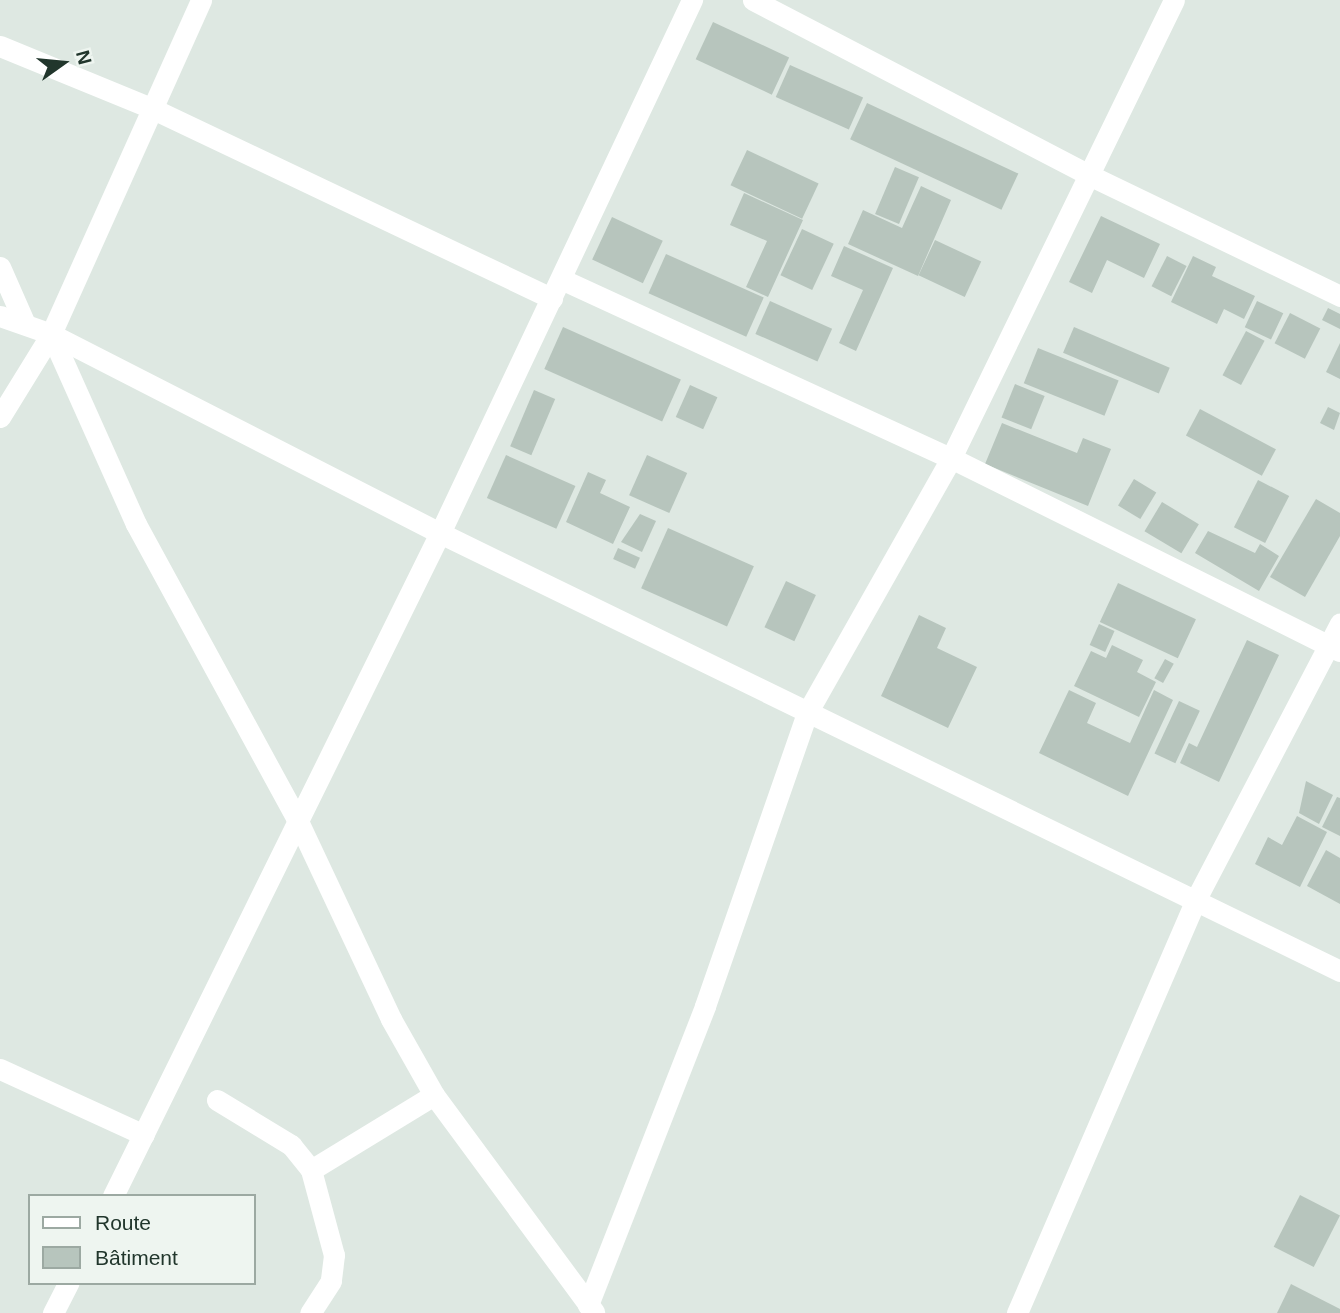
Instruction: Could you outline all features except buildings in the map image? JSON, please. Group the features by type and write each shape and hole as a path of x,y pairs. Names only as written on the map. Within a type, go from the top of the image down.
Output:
{"street":[{"path":"0,417 51,334 201,0"},
{"path":"114,1194 296,817 440,533 692,0"},
{"path":"753,0 1089,175 1340,296"},
{"path":"592,1309 705,1006 807,713 951,458 1174,0"},
{"path":"0,46 151,108 557,288 951,458 1334,648"},
{"path":"0,267 25,324"},
{"path":"0,316 51,334 440,533 1340,971"},
{"path":"51,334 136,524 296,817 433,1095 592,1309"},
{"path":"1017,1313 1196,899 1334,648 1340,623"},
{"path":"0,1069 144,1135"},
{"path":"312,1170 433,1095"},
{"path":"217,1100 291,1145 312,1170 334,1255 331,1281 310,1313"},
{"path":"53,1313 67,1285"}]}
